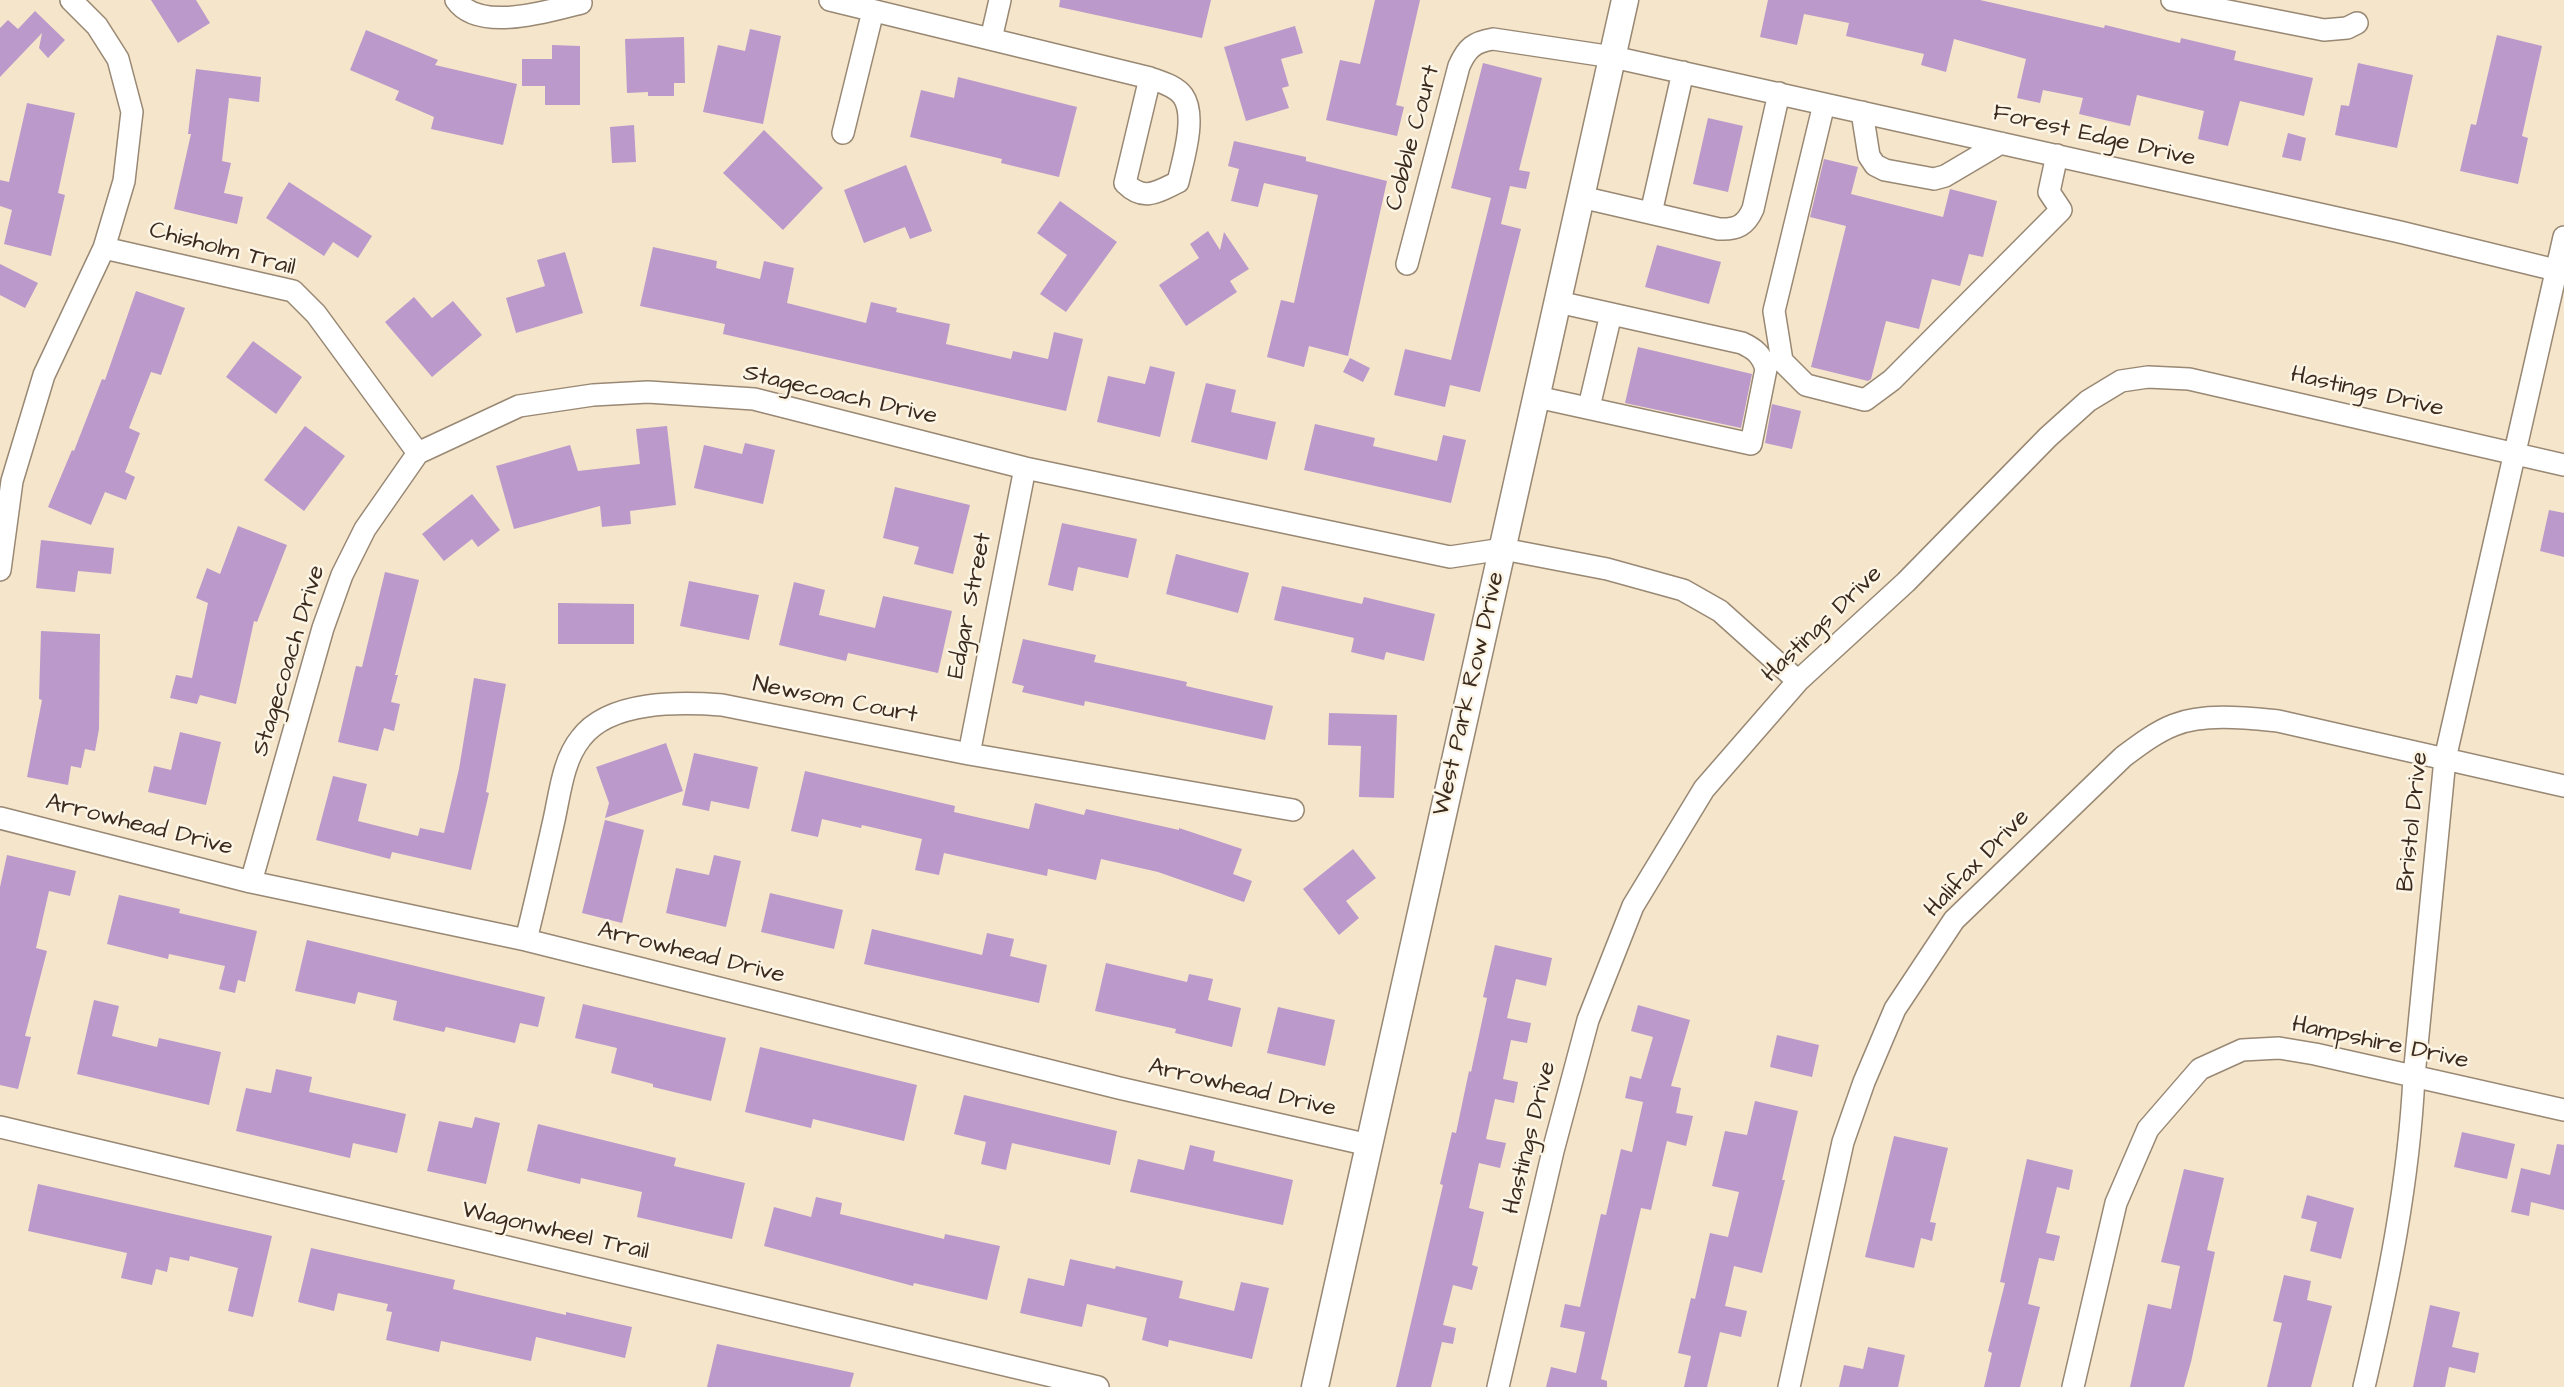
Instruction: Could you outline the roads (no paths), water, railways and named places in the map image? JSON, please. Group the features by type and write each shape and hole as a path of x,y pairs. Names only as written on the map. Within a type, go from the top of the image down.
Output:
{"main road":[{"name":"West Park Row Drive","path":"1315,1387 1625,0"}],"street":[{"path":"0,570 12,481 44,375 104,248 124,181 132,112 118,58 97,26 71,0"},
{"path":"456,0 460,6 484,16 505,19 584,1"},
{"path":"830,0 1150,78 1170,86 1183,95 1188,107 1189,124 1178,182 1153,195 1135,192 1125,183 1150,78"},
{"path":"991,38 1000,0"},
{"path":"2172,0 2200,3 2324,30 2357,23"},
{"path":"843,133 873,11"},
{"name":"Cobble Court","path":"1407,264 1459,66 1466,51 1477,42 1493,38 1613,57"},
{"name":"Forest Edge Drive","path":"1613,57 2560,270"},
{"path":"1651,214 1683,72"},
{"path":"1581,197 1719,229 1730,230 1741,226 1753,209 1779,93"},
{"path":"1824,103 1774,311 1782,361 1806,385 1865,400 1892,380 2061,210 2049,192 2057,155"},
{"path":"1862,112 1869,156 1875,165 1885,170 1934,179 1945,176 2001,143"},
{"name":"Bristol Drive","path":"2364,1387 2389,1279 2412,1125 2414,1076 2445,759 2513,454 2560,270 2564,237"},
{"name":"Chisholm Trail","path":"104,248 292,291 316,314 418,453"},
{"path":"1537,397 1751,444 1766,369 1753,348 1742,343 1558,302"},
{"path":"1588,407 1611,314"},
{"name":"Hastings Drive","path":"1498,1387 1553,1151 1588,1020 1633,906 1704,789 1798,681 1906,582 2048,437 2088,401 2121,381 2148,377 2189,379 2564,465"},
{"name":"Stagecoach Drive","path":"251,882 323,628 342,575 365,529 418,453 519,406 593,395 648,392 754,399 1026,468 1450,557 1503,549 1607,569 1683,590 1720,611 1798,681"},
{"name":"Edgar Street","path":"969,754 1026,468"},
{"name":"Newsom Court","path":"526,940 567,765 581,737 607,717 647,706 684,702 722,705 969,754 1293,810"},
{"name":"Halifax Drive","path":"1788,1387 1843,1142 1864,1082 1895,1009 1954,920 2123,757 2148,738 2177,724 2233,716 2278,721 2564,786"},
{"name":"Arrowhead Drive","path":"0,818 251,882 526,940 1128,1090 1369,1145"},
{"name":"Hampshire Drive","path":"2073,1387 2116,1203 2148,1129 2200,1069 2242,1050 2279,1048 2564,1110"},
{"name":"Wagonwheel Trail","path":"0,1127 1098,1387"}]}
